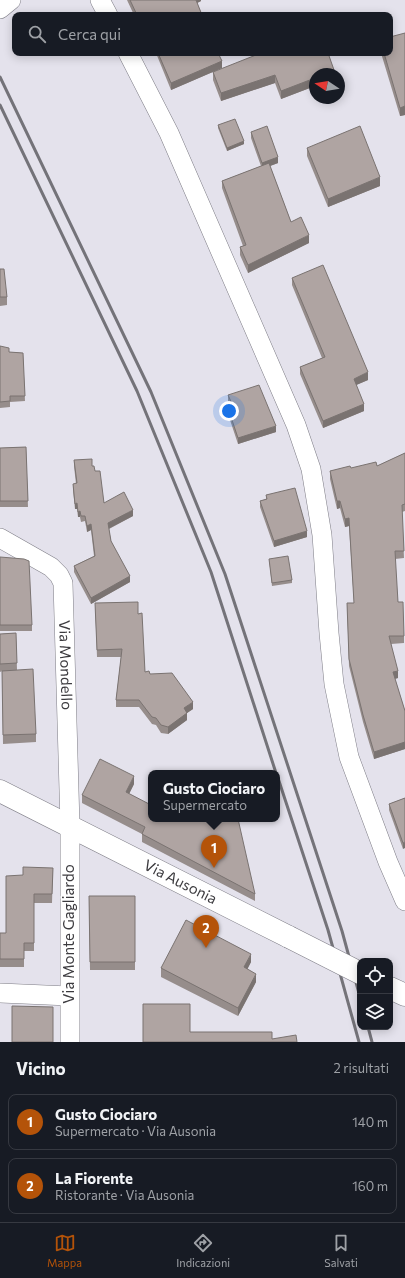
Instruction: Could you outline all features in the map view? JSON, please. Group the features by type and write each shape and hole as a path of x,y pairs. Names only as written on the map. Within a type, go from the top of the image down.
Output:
{"street":[{"path":"0,9 11,0"},
{"path":"100,0 106,12"},
{"path":"130,56 169,133 296,425 311,469 322,536 334,684 349,757 388,862 405,901"},
{"name":"Via Mondello","path":"0,538 51,567 59,574 63,583 70,825"},
{"name":"Via Ausonia","path":"0,791 70,825 357,971"},
{"name":"Via Monte Gagliardo","path":"70,825 70,1042"},
{"path":"0,993 69,996"}],"building":[{"path":"130,0 196,0 201,12 136,12"},
{"path":"405,33 405,106 400,108 385,56 393,56 393,36"},
{"path":"159,56 220,56 222,61 171,83"},
{"path":"253,56 329,56 333,68 309,68 309,80 281,91 275,75 221,93 213,72"},
{"path":"235,119 244,141 227,148 218,125"},
{"path":"267,126 278,157 262,163 251,132"},
{"path":"360,126 380,177 328,199 307,148"},
{"path":"269,163 291,222 301,217 309,235 248,265 240,247 246,245 222,181"},
{"path":"323,265 368,372 354,379 364,404 323,421 300,367 325,357 292,278"},
{"path":"0,269 4,269 7,297 0,297"},
{"path":"0,346 9,348 9,352 23,353 25,396 10,396 10,401 0,402"},
{"path":"259,385 276,426 238,438 228,408 233,406 228,395"},
{"path":"26,447 28,501 0,501 0,448"},
{"path":"405,453 405,504 402,505 404,551 395,551 398,602 403,602 404,636 389,636 398,671 393,672 405,711 405,742 374,752 349,659 347,603 354,603 349,518 345,519 340,501 337,501 330,471 376,462 377,466"},
{"path":"92,459 92,466 94,466 95,471 100,471 104,503 124,492 133,510 108,523 111,541 130,576 91,598 74,566 95,556 91,524 87,526 85,516 81,516 80,511 78,512 77,503 75,504 73,484 77,483 74,460"},
{"path":"295,488 307,531 274,541 260,501 267,499 266,495"},
{"path":"288,556 292,580 272,583 269,559"},
{"path":"0,557 24,559 29,561 32,625 0,625"},
{"path":"138,602 138,614 142,613 145,672 149,671 150,674 172,673 193,702 184,708 187,713 168,727 161,725 156,718 152,717 139,700 116,700 122,649 97,650 95,603"},
{"path":"16,633 17,663 0,664 0,634"},
{"path":"33,669 36,734 3,735 2,671"},
{"path":"100,759 134,776 126,792 148,803 148,822 239,822 255,894 142,834 145,827 82,795"},
{"path":"405,798 405,842 403,843 389,804"},
{"path":"23,867 53,868 52,894 34,894 34,943 24,943 24,959 0,959 0,933 6,933 6,876 23,875"},
{"path":"89,896 135,896 135,962 90,962"},
{"path":"186,920 251,954 244,967 256,974 238,1008 161,968"},
{"path":"143,1004 190,1004 190,1032 272,1032 272,1039 296,1035 297,1042 143,1042"},
{"path":"12,1006 53,1007 53,1042 12,1042"}],"railway":[{"path":"0,77 151,392 225,574 342,931 359,994"},
{"path":"0,105 137,391 211,572 275,770"},
{"path":"280,784 328,930 359,1042"},
{"path":"369,1030 372,1042"}],"place":[{"name":"Gusto Ciociaro","path":"214,868"},
{"name":"La Fiorente","path":"206,948"}]}
